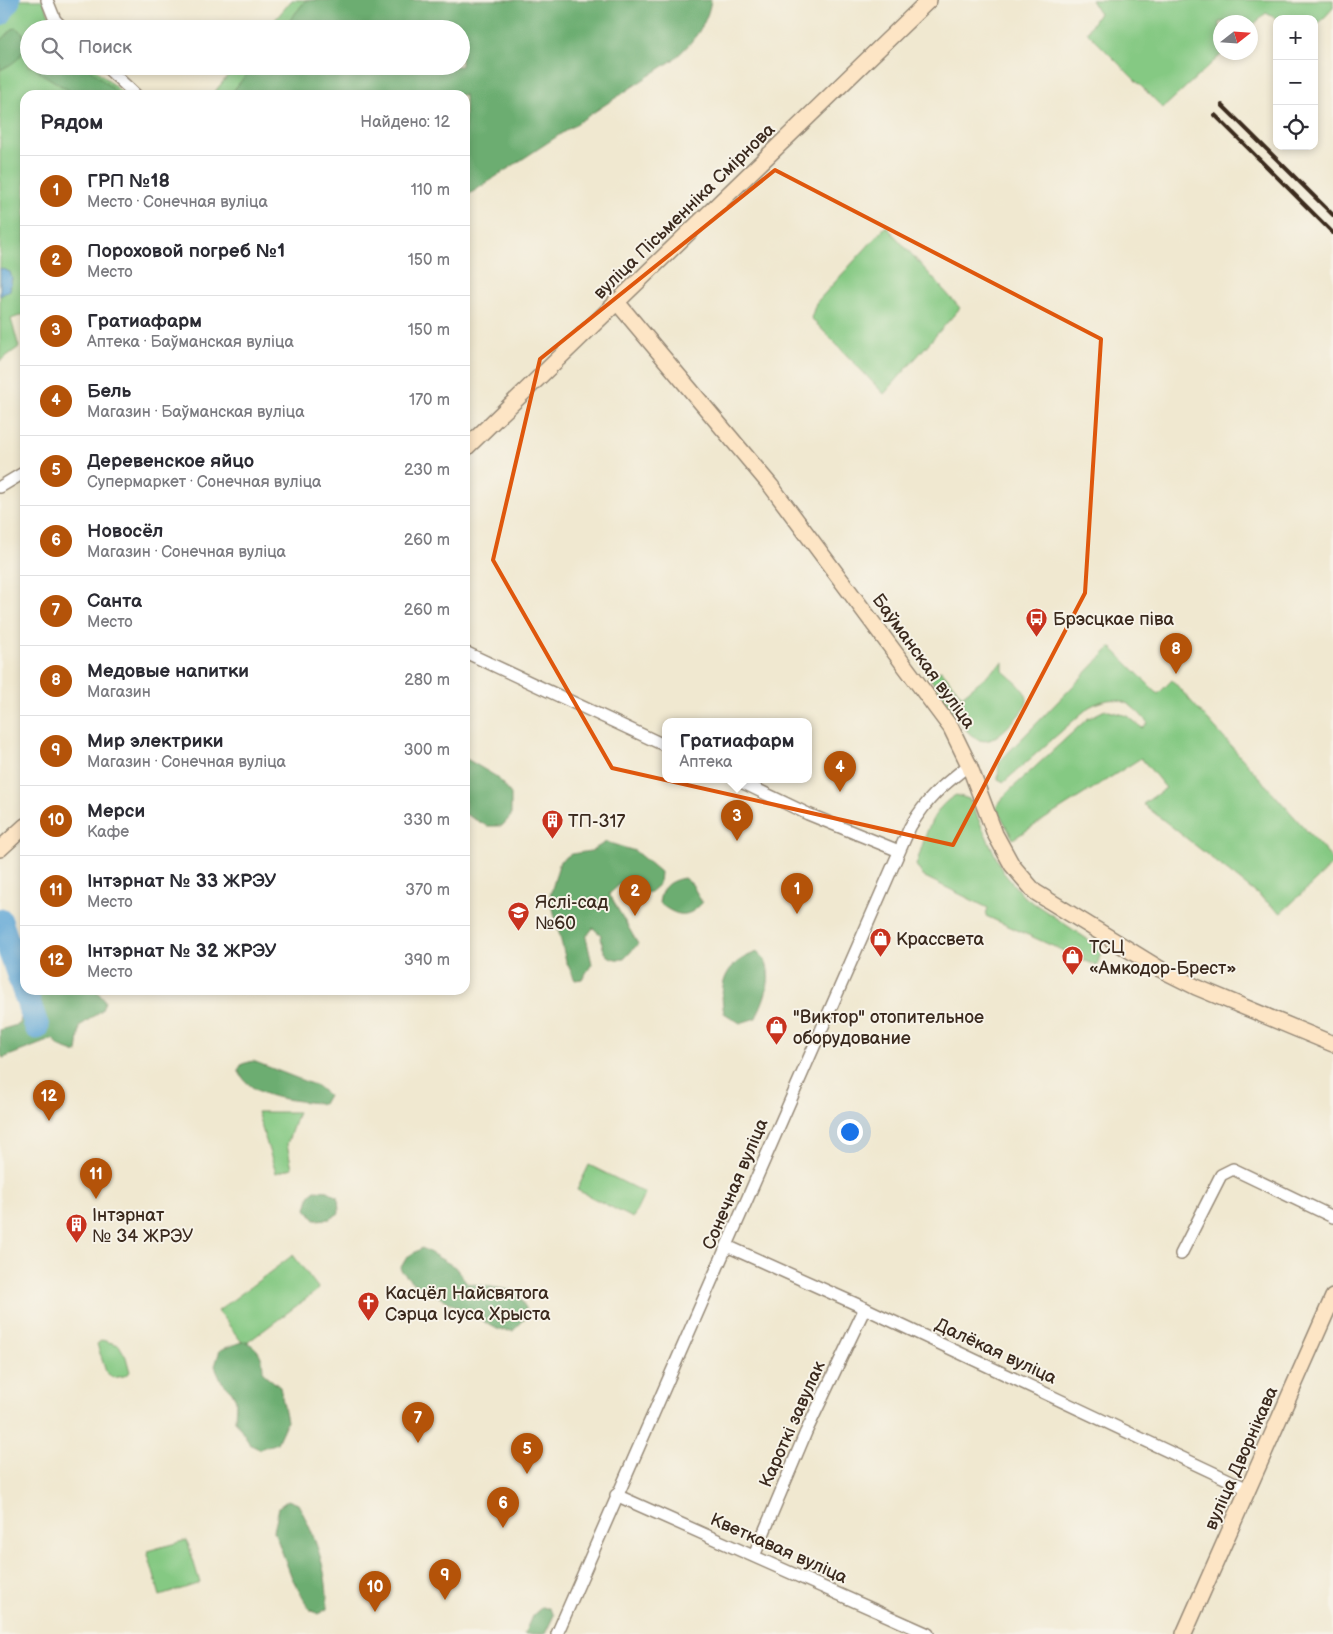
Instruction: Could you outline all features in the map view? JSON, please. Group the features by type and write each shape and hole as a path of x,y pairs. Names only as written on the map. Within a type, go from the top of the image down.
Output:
{"street":[{"path":"47,0 55,20"},
{"name":"вуліца Пісьменніка Смірнова","path":"470,444 929,0"},
{"path":"115,75 131,90"},
{"name":"Баўманская вуліца","path":"616,301 804,528 951,728 969,765 995,834 1012,865 1035,892 1160,969 1196,987 1333,1044"},
{"path":"0,487 20,475"},
{"path":"470,654 662,744"},
{"name":"Сонечная вуліца","path":"561,1633 616,1496 899,851 921,809 938,788 969,765"},
{"path":"743,783 808,814 899,851"},
{"path":"0,849 20,831"},
{"path":"1181,1254 1221,1175 1233,1169 1333,1218"},
{"name":"Далёкая вуліца","path":"727,1246 865,1308 1248,1489"},
{"name":"вуліца Дворнікава","path":"1184,1634 1333,1297"},
{"name":"Кароткі завулак","path":"754,1556 806,1432 865,1308"},
{"name":"Кветкавая вуліца","path":"616,1496 928,1634"}],"highlighted area":[{"path":"775,170 1101,339 1085,593 953,845 612,768 493,560 540,359"}],"green space":[{"path":"0,0 43,0 51,20 20,20 20,75 102,75 118,90 20,90 20,316 11,319 19,347 0,361"},
{"path":"292,0 306,0 290,20 275,20"},
{"path":"306,0 711,0 706,18 698,33 673,60 470,194 470,90 234,90 246,75 470,75 470,20 290,20"},
{"path":"1091,0 1333,0 1333,8 1318,25 1318,15 1273,15 1273,17 1266,13 1258,20 1258,15 1213,15 1213,60 1215,60 1163,108 1087,32 1099,13"},
{"path":"16,28 20,31 20,56 12,64 0,70 0,42 12,29"},
{"path":"44,75 97,75 113,90 68,90"},
{"path":"229,75 246,75 234,90 216,90"},
{"path":"886,226 960,308 884,394 811,318 816,303"},
{"path":"1111,647 1158,694 1172,680 1333,860 1333,864 1281,913 1143,804 1166,788 1141,758 1013,839 996,807 1007,793 1087,719 1105,710 1128,716 1142,728 1148,723 1135,709 1122,701 1107,700 1099,702 1089,707 1004,782 998,779 999,762"},
{"path":"1003,662 1003,671 1024,692 1027,700 1026,704 1024,709 999,735 989,740 979,740 971,735 958,720 928,675 941,670 962,696"},
{"path":"470,761 497,777 511,794 511,816 502,826 487,826 470,817"},
{"path":"956,795 969,799 1003,872 1023,896 1102,949 1097,966 986,916 988,908 923,876 916,865 926,835 934,816 940,808"},
{"path":"606,842 635,851 660,872 659,884 650,892 637,895 626,879 609,894 638,944 624,959 609,957 602,946 601,935 593,928 586,937 592,964 582,979 575,980 566,961 550,896 560,861 571,854 591,851"},
{"path":"684,878 692,884 702,903 691,912 681,914 671,911 659,903 661,893 666,886"},
{"path":"758,952 764,959 769,975 766,993 756,1018 740,1023 724,1013 722,992 724,983 727,975 738,961"},
{"path":"20,956 20,995 100,995 105,1001 102,1010 80,1026 77,1053 60,1047 53,1039 3,1058 0,1054 0,1030 20,1024 21,1017 9,968"},
{"path":"253,1061 317,1086 328,1095 323,1104 274,1097 263,1093 253,1088 238,1070 242,1064"},
{"path":"257,1112 298,1112 287,1144 292,1168 276,1173"},
{"path":"589,1165 645,1193 633,1218 577,1190"},
{"path":"315,1190 328,1191 338,1197 339,1213 330,1219 315,1220 306,1209 310,1194"},
{"path":"422,1248 455,1267 467,1283 516,1291 526,1308 526,1318 513,1331 499,1330 412,1282 400,1269 407,1257"},
{"path":"293,1255 319,1289 244,1345 218,1311"},
{"path":"102,1340 119,1345 126,1357 130,1372 124,1376 113,1378 106,1372 97,1344"},
{"path":"244,1341 254,1347 260,1354 263,1373 280,1387 287,1421 277,1443 259,1449 251,1445 235,1420 236,1400 232,1392 222,1382 215,1366 220,1350"},
{"path":"288,1500 298,1504 320,1555 326,1582 327,1609 318,1614 309,1609 292,1578 274,1531 279,1507"},
{"path":"187,1540 200,1583 160,1596 147,1551"},
{"path":"541,1608 549,1608 554,1615 545,1634 524,1634 532,1616"}],"water":[{"path":"0,268 10,272 12,278 10,290 0,296"}],"waterway":[{"path":"0,13 8,0"},
{"path":"0,921 20,978"},
{"path":"26,995 37,1027"}],"railway":[{"path":"1222,105 1333,215"},
{"path":"1215,115 1333,233"}],"place":[{"name":"Брэсцкае піва","path":"1037,638"},
{"name":"Медовые напитки","path":"1176,674"},
{"name":"Бель","path":"840,792"},
{"name":"ТП-317","path":"552,840"},
{"name":"Гратиафарм","path":"737,841"},
{"name":"ГРП №18","path":"797,914"},
{"name":"Пороховой погреб №1","path":"635,916"},
{"name":"Яслі-сад №60","path":"519,931"},
{"name":"Крассвета","path":"880,958"},
{"name":"ТСЦ «Амкодор-Брест»","path":"1073,976"},
{"name":"\"Виктор\" отопительное оборудование","path":"777,1046"},
{"name":"Інтэрнат № 32 ЖРЭУ","path":"49,1121"},
{"name":"Інтэрнат № 33 ЖРЭУ","path":"96,1199"},
{"name":"Інтэрнат № 34 ЖРЭУ","path":"76,1244"},
{"name":"Касцёл Найсвятога Сэрца Ісуса Хрыста","path":"369,1322"},
{"name":"Санта","path":"418,1443"},
{"name":"Деревенское яйцо","path":"527,1474"},
{"name":"Новосёл","path":"503,1528"},
{"name":"Мир электрики","path":"445,1600"},
{"name":"Мерси","path":"375,1612"}]}
